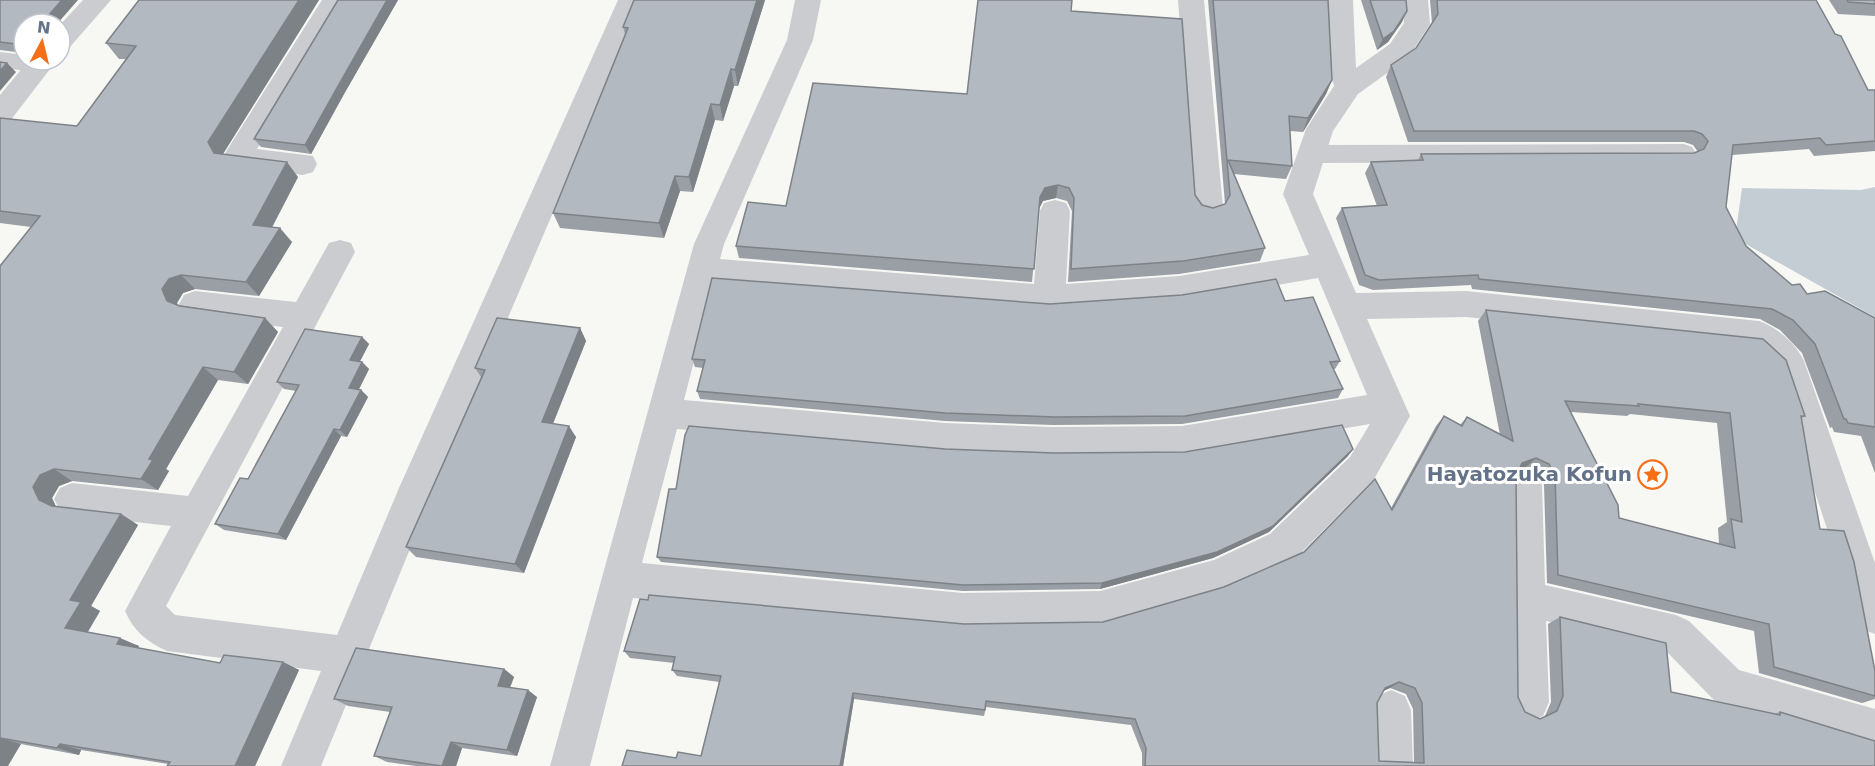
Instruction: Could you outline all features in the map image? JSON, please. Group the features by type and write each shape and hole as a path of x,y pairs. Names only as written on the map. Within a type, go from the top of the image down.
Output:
{"street":[{"path":"72,29 98,0"},
{"path":"303,164 237,158 335,0"},
{"path":"301,766 417,488 631,0"},
{"path":"570,766 709,244 800,40 808,0"},
{"path":"1191,0 1208,208"},
{"path":"1340,0 1342,66 1348,87"},
{"path":"620,579 963,610 1100,609 1218,576 1283,546 1362,468 1393,416 1298,194 1320,129 1348,87 1399,51 1417,24 1415,0"},
{"path":"0,114 34,72"},
{"path":"1048,298 1055,211"},
{"path":"340,252 144,612 167,632 348,655"},
{"path":"702,270 1048,298 1179,289 1328,264"},
{"path":"195,304 304,316"},
{"path":"1346,306 1466,304 1759,334 1788,361 1875,616"},
{"path":"664,413 945,438 1111,442 1182,441 1388,406"},
{"path":"1525,485 1529,702"},
{"path":"72,499 197,513"},
{"path":"1528,599 1676,634 1728,686 1875,729"},
{"path":"1391,710 1393,766"}],"lane":[{"path":"1311,154 1684,153"}],"shaded area":[{"path":"1875,187 1875,317 1735,238 1742,188 1861,190"}],"building":[{"path":"0,0 62,0 52,12 12,12 12,44 0,42"},
{"path":"139,0 299,0 208,142 214,153 287,162 253,225 280,228 246,282 181,275 169,279 162,289 167,301 180,306 265,318 234,372 203,367 149,459 153,460 141,479 54,469 40,475 33,487 39,500 52,506 121,514 70,600 81,602 65,628 120,638 117,644 220,663 224,655 283,662 235,766 167,766 170,762 60,744 57,748 0,738 0,266 40,216 0,211 0,118 77,126 136,46 106,43"},
{"path":"338,0 387,0 305,145 254,139"},
{"path":"634,0 757,0 735,70 731,69 720,105 711,104 689,177 675,176 659,223 553,213 628,28 623,27"},
{"path":"978,0 1072,0 1071,11 1182,19 1195,195 1202,205 1213,208 1225,204 1230,195 1213,0 1328,0 1332,80 1308,118 1289,116 1292,166 1228,160 1265,248 1183,261 1071,269 1074,198 1069,188 1058,185 1045,188 1040,197 1034,269 736,246 748,202 786,206 813,83 967,94"},
{"path":"1370,0 1406,0 1407,11 1394,31 1383,39"},
{"path":"1437,0 1816,0 1835,34 1841,36 1868,90 1875,90 1875,141 1826,145 1820,138 1733,145 1726,207 1746,246 1792,285 1800,284 1807,294 1825,291 1875,318 1875,427 1848,423 1844,419 1815,344 1793,320 1772,309 1479,279 1478,275 1379,280 1365,275 1342,208 1387,205 1371,162 1423,160 1421,154 1694,153 1704,149 1708,141 1702,134 1694,131 1414,131 1391,65 1416,48 1438,14"},
{"path":"1847,0 1875,0 1875,4 1848,2"},
{"path":"0,62 7,63 0,71"},
{"path":"712,278 1050,304 1182,295 1276,279 1285,301 1313,297 1340,361 1330,362 1343,389 1185,416 1055,417 945,413 697,391 705,360 692,359"},
{"path":"1486,310 1763,339 1786,360 1805,416 1801,416 1820,529 1844,531 1854,562 1875,671 1875,696 1774,667 1769,624 1558,575 1555,476 1549,464 1536,458 1522,463 1516,476 1518,697 1525,712 1540,719 1557,711 1563,696 1560,617 1666,643 1671,692 1780,715 1780,712 1875,741 1875,766 1145,766 1146,748 1135,719 986,701 985,710 853,693 840,766 622,766 627,750 676,758 678,752 701,756 721,676 672,670 675,657 624,651 640,599 648,600 649,595 964,624 1103,622 1224,587 1304,552 1375,479 1392,510 1444,416 1462,426 1467,417 1513,441","holes":["1565,401 1639,406 1638,404 1730,413 1742,522 1731,519 1735,548 1619,518 1618,505","1399,682 1415,688 1422,703 1424,763 1379,761 1377,703 1385,688"]},
{"path":"497,318 580,328 542,422 569,426 515,564 406,547 485,370 475,368"},
{"path":"305,329 362,337 350,360 362,362 349,388 361,390 340,430 334,429 278,534 215,524 240,478 248,479 299,385 277,382"},
{"path":"1342,425 1353,449 1273,526 1217,552 1102,583 963,585 657,557 669,489 676,489 685,435 689,426 945,449 1054,453 1185,452"},
{"path":"356,648 504,669 498,686 528,690 507,750 451,742 442,766 374,756 392,707 334,699"}],"place":[{"name":"Hayatozuka Kofun","path":"1653,474"}]}
